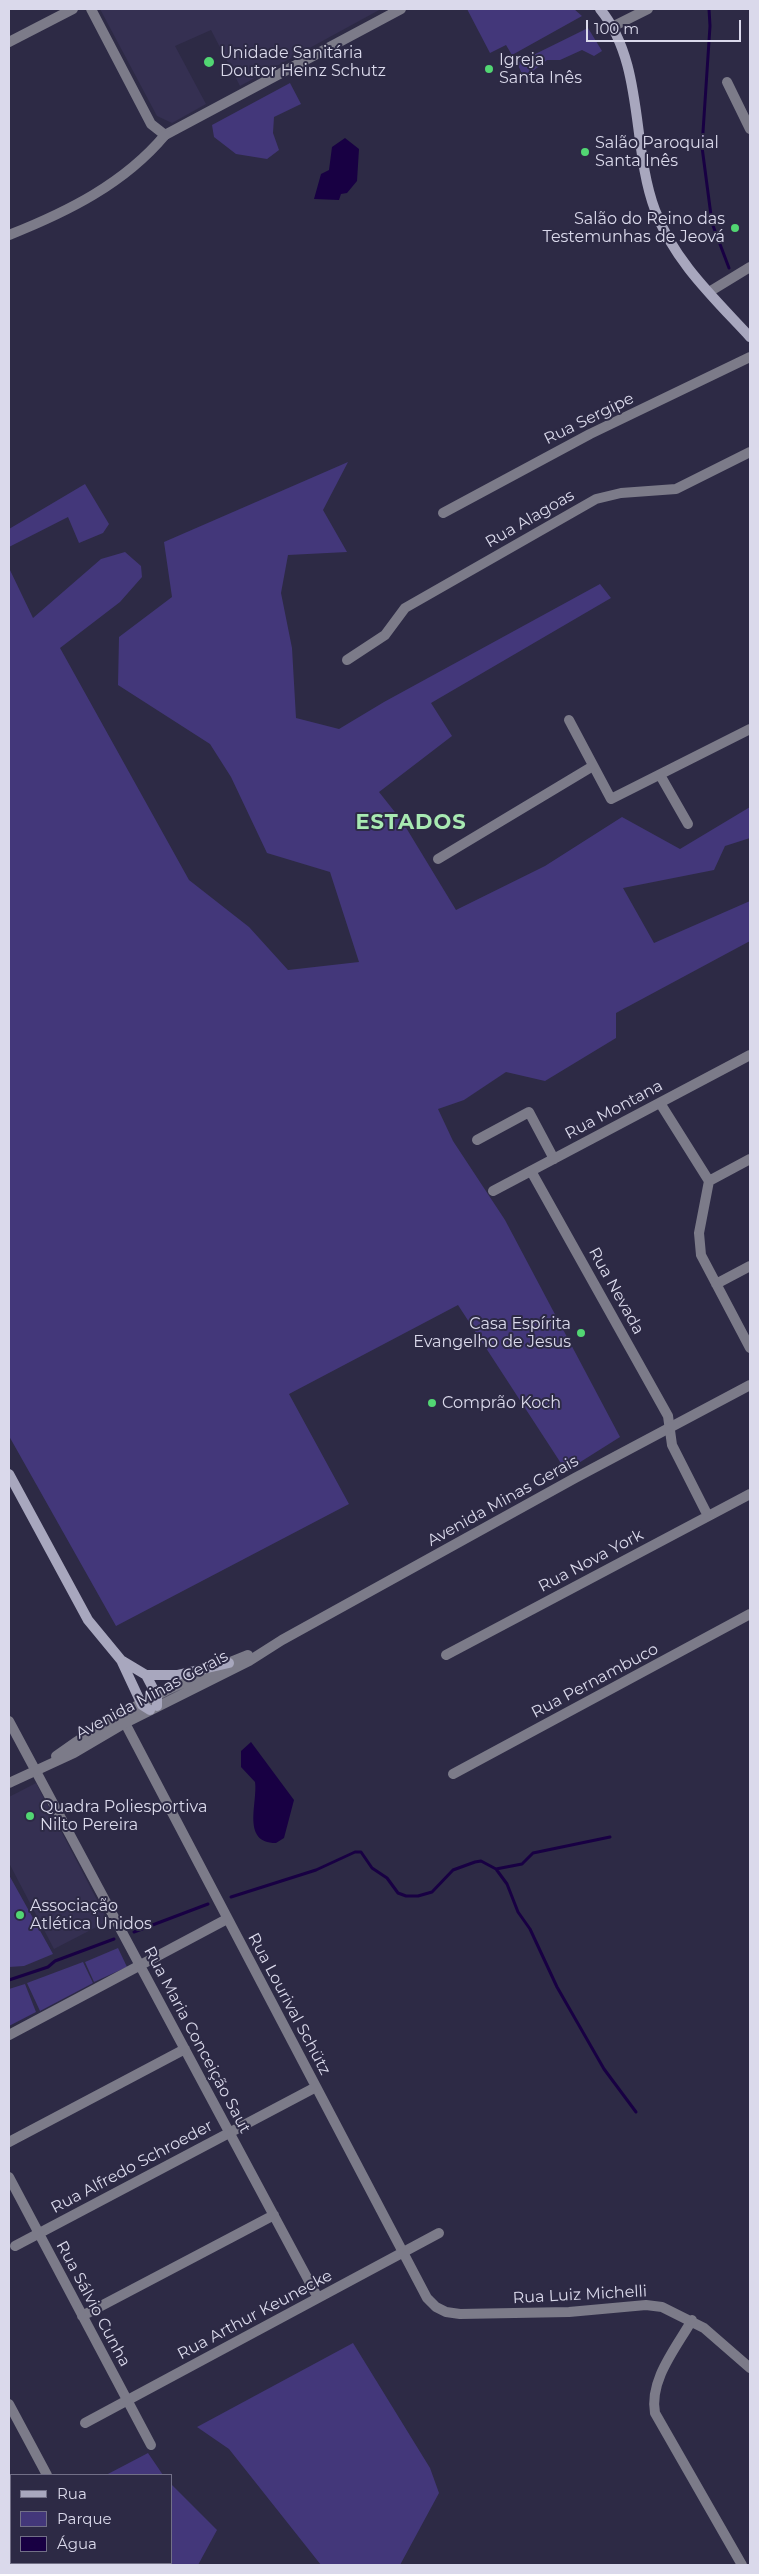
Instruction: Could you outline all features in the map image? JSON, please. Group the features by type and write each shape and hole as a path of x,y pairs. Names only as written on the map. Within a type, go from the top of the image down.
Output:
{"main road":[{"path":"600,9 612,27 628,70 648,189 654,209 676,252 750,337"},
{"path":"9,1474 88,1620 121,1660 152,1704"},
{"path":"121,1660 146,1675 178,1675 229,1662"},
{"path":"146,1675 152,1704"}],"street":[{"path":"9,42 72,9"},
{"path":"91,9 151,124 165,135"},
{"path":"9,235 79,203 119,179 146,158 165,135 401,9"},
{"path":"612,27 648,9"},
{"path":"726,82 750,129"},
{"path":"709,292 750,267"},
{"name":"Rua Sergipe","path":"443,513 590,434 750,357"},
{"name":"Rua Alagoas","path":"346,660 385,635 405,608 596,499 621,493 676,489 750,452"},
{"path":"569,720 611,799 750,729"},
{"path":"438,859 593,766"},
{"path":"660,775 688,824"},
{"name":"Rua Montana","path":"493,1191 750,1055"},
{"path":"660,1103 709,1181 699,1240 700,1256 750,1348"},
{"path":"477,1140 529,1112 554,1159"},
{"path":"709,1181 750,1159"},
{"name":"Rua Nevada","path":"531,1171 668,1416 672,1445 708,1516"},
{"path":"716,1284 750,1266"},
{"name":"Avenida Minas Gerais","path":"9,1783 74,1753 125,1723 152,1704 200,1687 750,1385"},
{"name":"Rua Nova York","path":"446,1655 750,1494"},
{"name":"Rua Pernambuco","path":"453,1774 750,1614"},
{"name":"Avenida Minas Gerais","path":"39,1768 89,1733 152,1704 229,1662 272,1646"},
{"name":"Rua Maria Conceição Saut","path":"9,1721 39,1768 140,1965 318,2298"},
{"name":"Rua Lourival Schütz","path":"125,1723 427,2298"},
{"path":"9,2034 227,1919"},
{"path":"9,2142 185,2049"},
{"name":"Rua Alfredo Schroeder","path":"15,2246 316,2087"},
{"name":"Rua Sálvio Cunha","path":"9,2177 151,2445"},
{"path":"82,2316 274,2215"},
{"name":"Rua Arthur Keunecke","path":"85,2423 440,2233"},
{"name":"Rua Luiz Michelli","path":"427,2298 436,2307 446,2312 460,2314 543,2313 646,2305 662,2307 692,2320 750,2368"},
{"path":"692,2320 656,2386 653,2400 655,2413 742,2565"},
{"path":"9,2404 46,2474"}],"shaded area":[{"path":"100,9 381,9 240,86 211,30 175,46 206,104 172,123 157,116"},
{"path":"36,1783 108,1921 54,1949 9,1863 9,1797"}],"green space":[{"path":"467,9 574,9 582,16 512,55 506,45 490,53"},
{"path":"588,28 602,51 594,56 582,50 560,60 547,60 524,78 517,63"},
{"path":"290,83 301,104 274,117 273,133 279,150 267,159 236,154 214,137 212,125"},
{"path":"348,462 323,510 347,552 288,555 281,593 292,648 296,718 339,729 384,702 600,584 611,598 431,703 452,736 379,792 402,821 456,910 545,866 622,817 680,849 750,807 750,838 725,846 714,870 623,888 654,943 750,901 750,941 616,1013 616,1038 545,1081 506,1072 464,1100 438,1109 453,1141 505,1220 620,1437 566,1471 458,1305 289,1394 349,1504 116,1626 9,1436 9,568 33,618 101,559 125,552 141,566 142,577 120,602 60,648 189,880 249,927 288,970 359,962 330,872 267,853 231,777 210,744 118,685 119,637 172,597 164,542"},
{"path":"85,484 109,524 103,533 79,543 68,517 9,547 9,529"},
{"name":"Associação Atlética Unidos","path":"9,1875 53,1954 24,1966 9,1967"},
{"path":"118,1948 127,1967 94,1982 85,1962"},
{"path":"83,1962 93,1983 40,2011 27,1983"},
{"path":"25,1984 36,2012 9,2026 9,1989"},
{"path":"353,2343 430,2468 439,2493 400,2565 321,2565 229,2449 197,2427"},
{"path":"148,2453 162,2474 108,2474"},
{"path":"172,2485 217,2530 198,2565 9,2565 9,2527 10,2564 172,2564"}],"water":[{"path":"345,138 359,149 357,181 347,193 341,194 339,200 314,199 321,174 329,170 332,147"},
{"path":"251,1742 294,1800 284,1838 276,1843 265,1841 258,1836 255,1829 255,1782 241,1767 241,1751"}],"waterway":[{"path":"709,9 710,26 702,147 712,223 729,268"},
{"path":"496,1869 522,1864 533,1853 610,1837"},
{"path":"231,1897 316,1870 355,1852 361,1852 372,1868 387,1878 398,1893 406,1896 418,1896 432,1892 453,1870 481,1861 496,1869 507,1884 518,1912 530,1929 557,1987 604,2069 636,2112"},
{"path":"134,1932 208,1904"},
{"path":"9,1980 48,1967 55,1961 114,1939"}],"place":[{"name":"Unidade Sanitária Doutor Heinz Schutz","path":"209,62"},
{"name":"Igreja Santa Inês","path":"489,69"},
{"name":"Salão Paroquial Santa Inês","path":"585,152"},
{"name":"Salão do Reino das Testemunhas de Jeová","path":"735,228"},
{"name":"Casa Espírita Evangelho de Jesus","path":"581,1333"},
{"name":"Comprão Koch","path":"432,1403"},
{"name":"Quadra Poliesportiva Nilto Pereira","path":"30,1816"},
{"name":"Associação Atlética Unidos","path":"20,1915"}],"district":[{"name":"ESTADOS","path":"411,823"}]}
